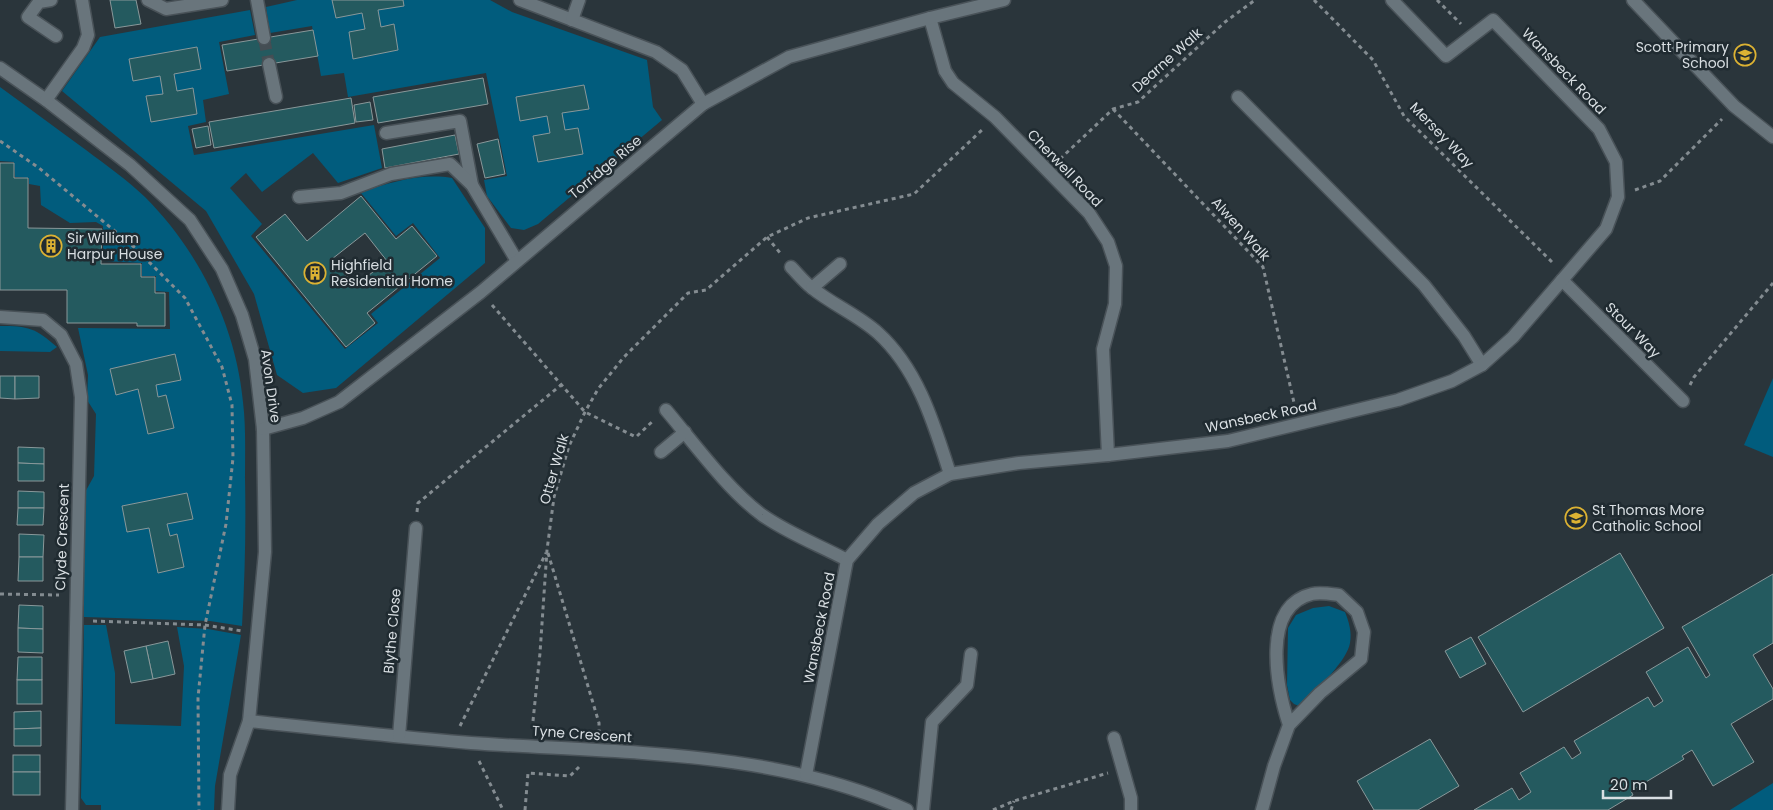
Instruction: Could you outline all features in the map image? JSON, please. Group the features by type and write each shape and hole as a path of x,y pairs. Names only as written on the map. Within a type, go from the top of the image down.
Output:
{"street":[{"path":"51,0 38,2 28,17 56,36"},
{"path":"46,100 83,48 88,35 82,0"},
{"path":"148,0 166,9 222,0"},
{"path":"257,0 264,38"},
{"path":"520,0 656,52 682,70 704,104"},
{"path":"572,20 579,0"},
{"name":"Torridge Rise","path":"263,429 304,418 339,402 481,292 704,104 789,57 930,18 952,6 1004,0"},
{"path":"1392,0 1446,56 1472,36"},
{"path":"1633,0 1734,106 1773,137"},
{"name":"Cherwell Road","path":"930,18 946,71 954,83 995,118 1089,213 1108,242 1116,266 1115,304 1103,349 1108,455"},
{"name":"Wansbeck Road","path":"806,775 847,560 878,524 914,493 950,474 1018,463 1108,455 1228,440 1299,425 1398,400 1452,381 1482,365 1513,337 1606,230 1618,196 1616,162 1599,128 1493,20 1472,36"},
{"path":"269,64 276,96"},
{"name":"Avon Drive","path":"0,68 46,100 130,165 190,220 222,269 242,315 255,359 263,429 264,552 249,721 230,775 228,810"},
{"path":"1238,97 1424,286 1464,336 1482,365"},
{"path":"386,133 460,121 472,185"},
{"path":"299,197 341,193 391,174 450,164 472,185 516,261"},
{"path":"812,288 840,264"},
{"path":"791,266 812,288 878,334 900,357 919,390 950,474"},
{"name":"Stour Way","path":"1564,278 1683,401"},
{"name":"Clyde Crescent","path":"0,316 43,320 62,335 76,364 81,397 75,596 72,810"},
{"path":"666,410 736,491 762,514 797,536 847,560"},
{"path":"661,452 685,432"},
{"name":"Blythe Close","path":"399,736 416,528"},
{"path":"1262,810 1274,766 1289,725 1320,693 1361,659 1364,632 1357,612 1339,595 1313,593 1293,602 1281,620 1277,644 1278,666 1281,700 1289,725"},
{"path":"923,810 932,722 967,685 971,654"},
{"name":"Tyne Crescent","path":"249,721 456,741 711,759 806,775 886,800 907,810"},
{"path":"1114,738 1131,798 1131,810"}],"path":[{"name":"Dearne Walk","path":"1047,171 1113,109 1138,102 1225,22 1255,0"},
{"name":"Mersey Way","path":"1314,0 1373,60 1404,116 1564,278"},
{"path":"1437,0 1472,36"},
{"path":"1618,196 1660,181 1734,106"},
{"name":"Alwen Walk","path":"1113,109 1263,267 1299,425"},
{"path":"0,141 39,168 134,247 185,298 222,366 232,405 233,458 226,524 206,625 198,698 200,810"},
{"path":"767,237 791,266"},
{"path":"1683,401 1694,377 1773,283"},
{"path":"481,292 585,412 636,437 666,410"},
{"path":"416,528 418,503 561,385"},
{"name":"Otter Walk","path":"533,721 554,497 569,446 585,412"},
{"path":"456,741 462,720 548,550"},
{"path":"548,550 599,723 598,750"},
{"path":"0,594 75,596"},
{"path":"75,620 206,625 256,634"},
{"path":"470,742 503,810"},
{"path":"993,810 1014,801 1123,768"},
{"path":"525,810 528,773 570,776"},
{"path":"1011,810 1014,801"}],"shaded area":[{"path":"297,0 490,0 512,12 647,60 653,107 662,120 538,224 524,230 511,228 487,196 484,180 507,176 486,73 348,97 344,73 321,76 312,26 270,33 266,7"},
{"path":"250,10 255,35 219,42 229,94 203,100 206,122 188,126 194,155 374,125 382,168 338,183 313,153 262,192 246,173 230,188 262,224 251,236 345,349 378,323 371,314 440,258 413,223 396,236 361,193 383,185 417,178 452,178 485,228 485,263 336,388 303,393 277,375 254,294 206,211 62,91 100,37"},
{"path":"0,87 109,167 145,197 182,241 212,291 232,346 239,374 244,411 245,570 242,626 210,621 84,617 84,494 94,476 96,414 87,400 88,375 78,328 170,329 169,292 156,291 156,276 142,276 142,263 103,261 103,226 96,222 70,223 41,205 40,186 29,184 29,178 15,177 14,162 0,161"},
{"path":"0,326 31,329 57,347 50,352 0,351"},
{"path":"1773,378 1773,457 1744,445"},
{"path":"1329,606 1345,612 1351,635 1348,650 1338,666 1306,702 1299,706 1290,700 1287,685 1288,628 1296,615 1313,608"},
{"path":"84,625 106,625 115,673 115,724 181,726 184,666 177,627 208,629 241,635 215,786 214,810 101,810 101,805 86,805 81,798"},
{"path":"1773,783 1773,810 1730,810"}],"building":[{"path":"110,0 136,0 141,24 115,28"},
{"path":"332,0 403,0 404,6 378,10 381,27 394,24 398,50 353,59 349,32 365,29 362,13 336,18"},
{"path":"313,30 318,56 227,71 222,45"},
{"path":"197,47 201,69 174,74 177,91 193,88 197,114 151,122 146,96 163,94 160,76 133,81 129,59"},
{"path":"483,78 488,104 378,123 373,97"},
{"path":"584,85 589,109 562,113 565,130 578,128 583,154 538,162 533,136 550,133 547,116 520,121 516,97"},
{"path":"351,98 355,123 214,148 209,122"},
{"path":"370,102 373,120 356,122 354,105"},
{"path":"208,126 211,145 196,148 192,129"},
{"path":"455,135 459,154 385,168 382,149"},
{"path":"498,139 505,174 485,178 477,144"},
{"name":"Sir William Harpur House","path":"0,163 14,163 14,178 28,178 28,228 102,229 101,264 141,264 141,277 155,277 155,293 165,293 165,326 137,326 137,323 67,323 67,290 0,290"},
{"name":"Highfield Residential Home","path":"361,196 396,239 412,226 437,256 367,313 375,323 346,347 256,237 285,214 307,241","holes":["365,233 387,261 355,286 332,259"]},
{"path":"175,354 181,380 156,385 158,397 166,395 174,428 148,434 138,389 116,395 110,369"},
{"path":"0,376 15,376 15,399 0,398"},
{"path":"15,376 39,376 39,398 15,399"},
{"path":"18,447 44,448 44,464 18,463"},
{"path":"18,463 44,464 44,481 18,481"},
{"path":"18,491 44,492 44,508 18,508"},
{"path":"187,493 193,519 167,524 170,536 177,534 184,567 158,573 149,528 127,532 122,506"},
{"path":"18,508 44,508 43,525 17,525"},
{"path":"19,534 44,535 43,557 19,557"},
{"path":"1620,553 1664,628 1523,712 1478,637"},
{"path":"19,557 43,557 43,581 18,581"},
{"path":"1773,574 1773,643 1753,655 1773,689 1773,699 1731,724 1754,762 1713,786 1692,750 1682,756 1684,759 1631,791 1633,795 1608,810 1474,810 1512,788 1519,800 1531,792 1520,773 1564,747 1572,759 1581,753 1574,741 1648,697 1654,707 1663,701 1646,672 1688,647 1706,678 1710,675 1682,627"},
{"path":"19,605 43,606 43,629 18,628"},
{"path":"18,628 43,629 43,653 18,652"},
{"path":"1471,637 1486,664 1460,678 1445,651"},
{"path":"168,641 175,674 153,679 146,646"},
{"path":"146,646 153,679 131,683 124,651"},
{"path":"18,657 42,657 42,680 17,680"},
{"path":"17,680 42,680 42,704 17,704"},
{"path":"41,711 41,728 14,729 14,712"},
{"path":"41,728 41,746 14,746 14,729"},
{"path":"1430,739 1459,786 1418,810 1374,810 1357,781"},
{"path":"13,755 40,755 40,772 13,772"},
{"path":"13,772 40,772 40,795 13,795"}],"tunnel":[{"path":"264,38 269,64"}],"place":[{"name":"Scott Primary School","path":"1745,55"},
{"name":"Sir William Harpur House","path":"51,246"},
{"name":"Highfield Residential Home","path":"315,273"},
{"name":"St Thomas More Catholic School","path":"1576,518"}]}
